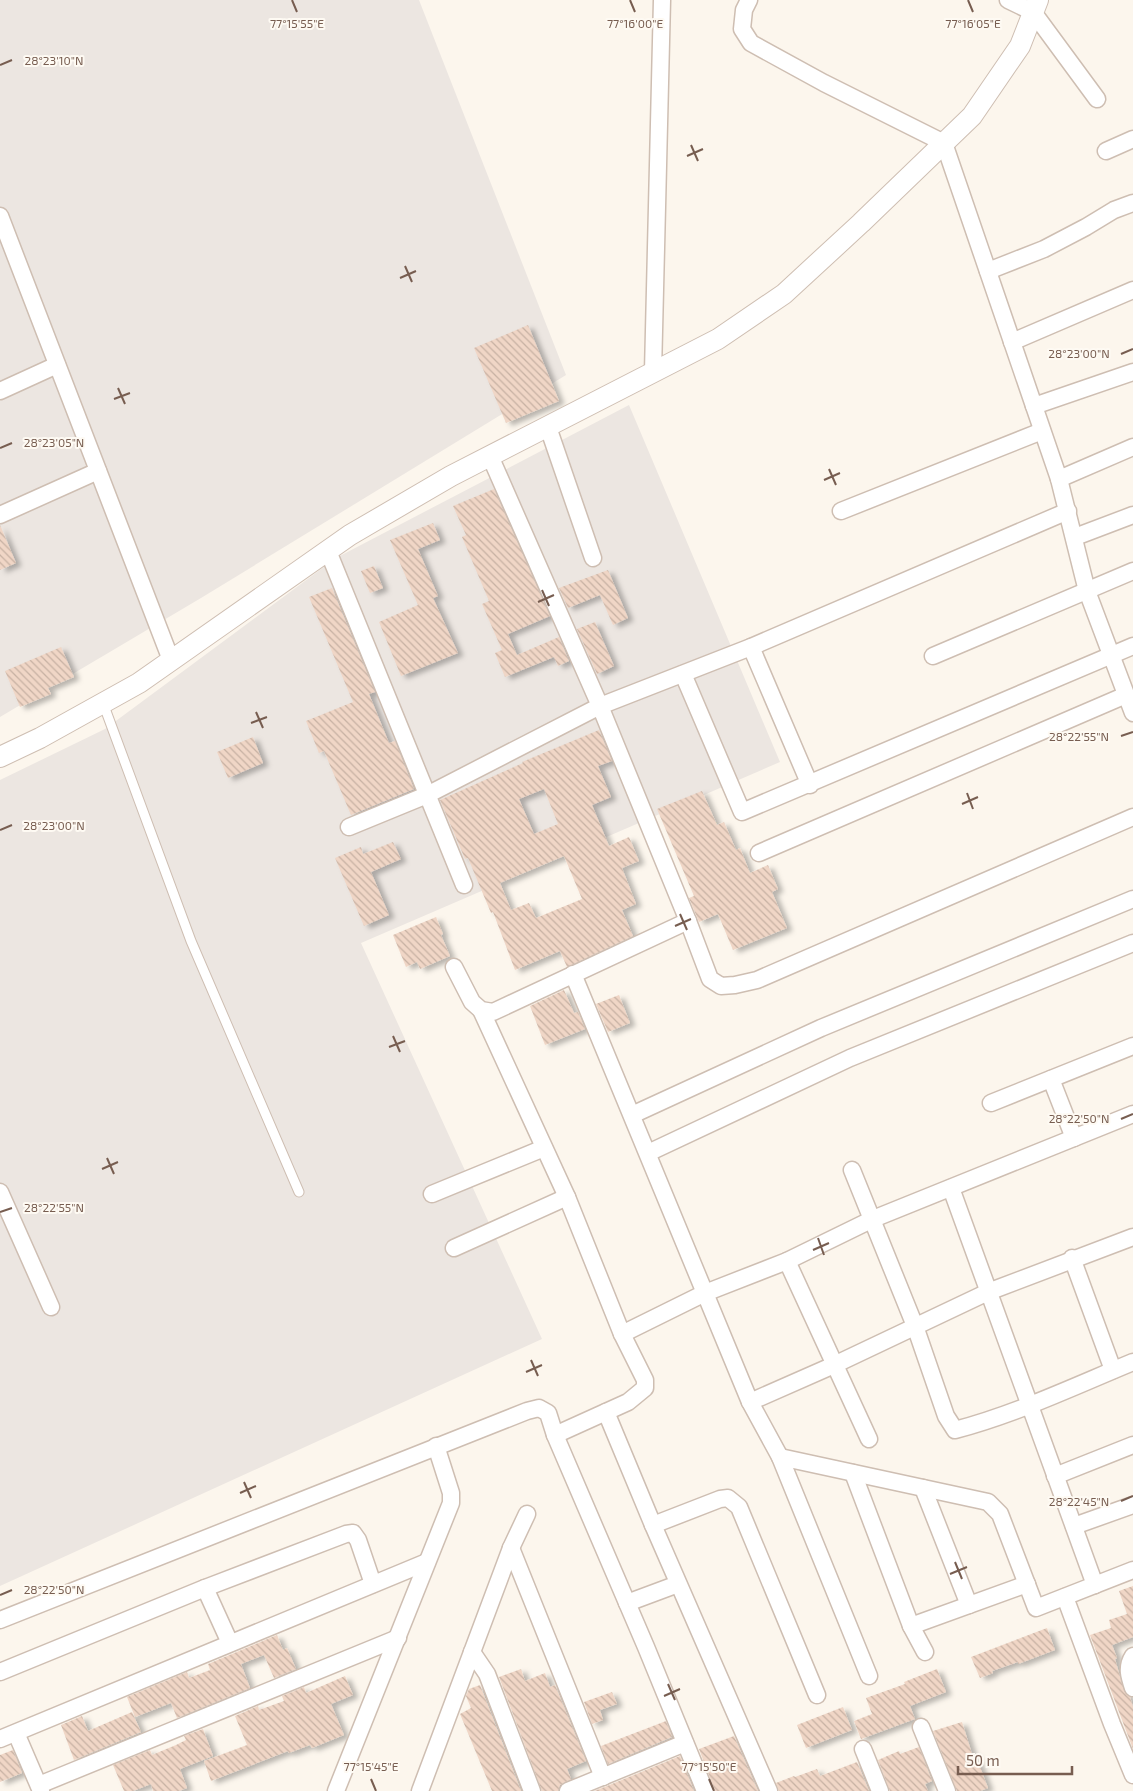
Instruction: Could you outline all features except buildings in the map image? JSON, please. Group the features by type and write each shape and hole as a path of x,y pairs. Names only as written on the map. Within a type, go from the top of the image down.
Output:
{"street":[{"path":"653,372 662,0"},
{"path":"749,0 744,10 742,29 751,43 824,83 944,143 1059,479 1087,591 1133,713"},
{"path":"1008,0 1036,6 1097,99"},
{"path":"0,757 40,738 139,683 350,536 451,476 718,338 784,294 861,224 972,116 1020,46 1036,6"},
{"path":"1106,151 1133,139"},
{"path":"988,271 1044,250 1114,210 1133,203"},
{"path":"0,216 171,660"},
{"path":"1012,342 1133,290"},
{"path":"0,391 57,365"},
{"path":"1034,406 1133,372"},
{"path":"548,426 594,558"},
{"path":"840,511 1042,430"},
{"path":"1059,479 1133,447"},
{"path":"490,456 600,706 710,979 721,986 757,980 1133,817"},
{"path":"0,515 98,471"},
{"path":"349,827 427,795 600,706 751,647 1068,511"},
{"path":"1075,538 1133,515"},
{"path":"328,551 464,885"},
{"path":"933,656 1133,571"},
{"path":"683,674 742,812 810,785 1133,646"},
{"path":"751,647 810,785"},
{"path":"759,853 1126,695"},
{"path":"632,1115 821,1028 1133,899"},
{"path":"481,1010 493,1012 503,1009 573,974 688,921"},
{"path":"648,1153 850,1058 1133,943"},
{"path":"454,967 472,1002 481,1010 567,1197 622,1334 644,1380 645,1388 628,1402 555,1435"},
{"path":"573,974 750,1402 780,1457 868,1676"},
{"path":"991,1103 1133,1046"},
{"path":"1051,1079 1074,1138"},
{"path":"622,1334 705,1293 787,1261 873,1219 1074,1138 1132,1118"},
{"path":"432,1194 544,1148"},
{"path":"852,1170 915,1326 946,1416 955,1430 974,1425 1029,1404 1133,1362"},
{"path":"950,1188 1095,1585"},
{"path":"0,1192 5,1217 51,1307"},
{"path":"454,1248 567,1197"},
{"path":"750,1402 834,1365 988,1292 1133,1236"},
{"path":"1072,1258 1113,1370"},
{"path":"787,1261 869,1440"},
{"path":"0,1620 436,1446 539,1408 548,1413 555,1435 705,1791"},
{"path":"606,1412 652,1526 769,1791"},
{"path":"1055,1476 1133,1445"},
{"path":"336,1791 451,1503 451,1493 436,1446"},
{"path":"780,1457 988,1502 1000,1514 1036,1608 1133,1570"},
{"path":"853,1473 911,1626 925,1652"},
{"path":"923,1488 969,1605"},
{"path":"652,1526 720,1499 728,1498 738,1507 817,1695"},
{"path":"1074,1526 1133,1505"},
{"path":"420,1791 511,1548 527,1514"},
{"path":"0,1672 205,1588 346,1534 353,1534 358,1540 373,1584"},
{"path":"511,1548 602,1777"},
{"path":"0,1739 427,1562"},
{"path":"627,1603 678,1584"},
{"path":"911,1626 1027,1584"},
{"path":"205,1588 230,1644"},
{"path":"1065,1597 1133,1775"},
{"path":"16,1733 40,1788 398,1638"},
{"path":"472,1652 487,1674 532,1791"},
{"path":"1133,1656 1128,1663 1128,1672 1133,1688"},
{"path":"921,1727 947,1791"},
{"path":"568,1791 685,1743"},
{"path":"864,1749 880,1791"}],"lane":[{"path":"102,703 191,940 299,1192"}],"shaded area":[{"path":"0,0 419,0 566,375 201,598 0,717"},
{"path":"629,405 780,762 361,943 542,1339 0,1586 0,780 105,729 336,558"}]}
